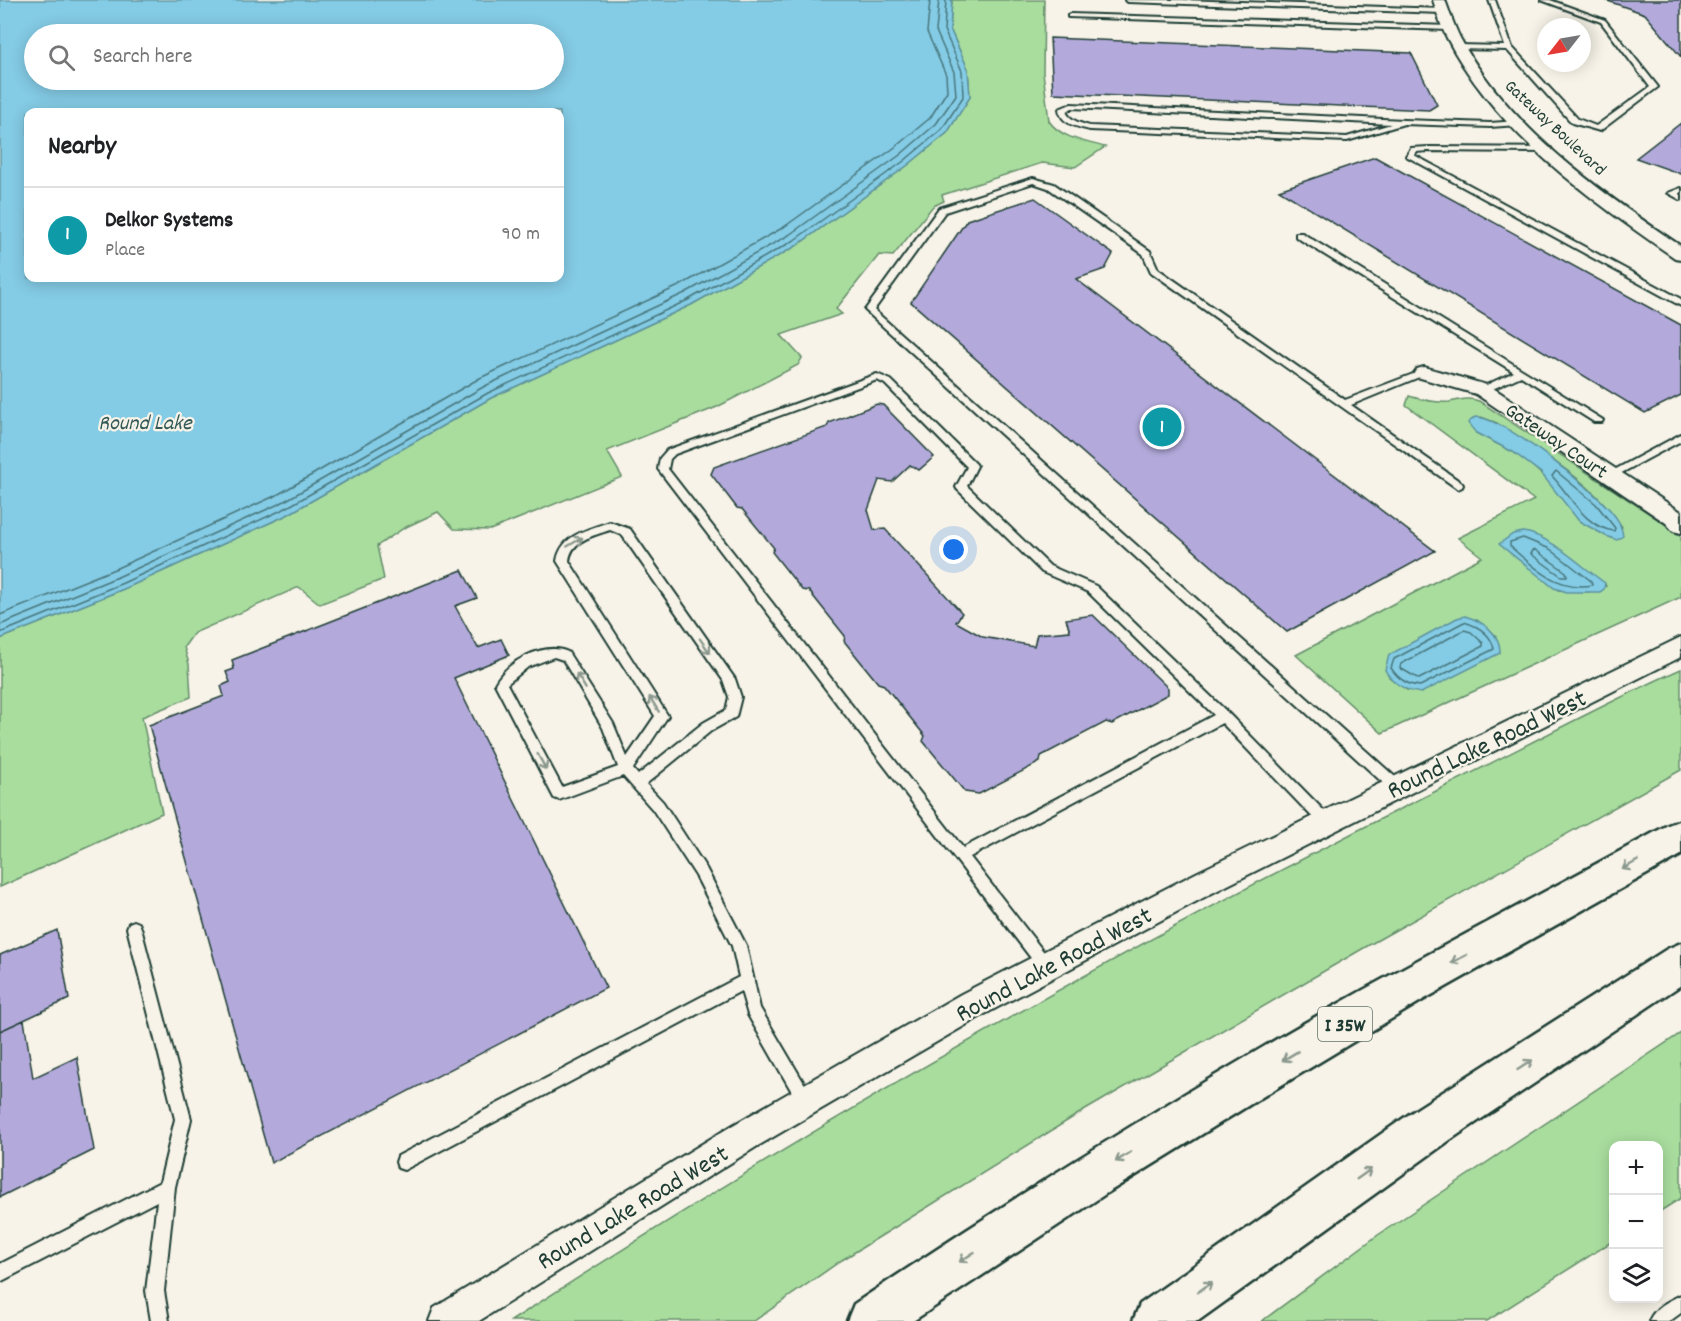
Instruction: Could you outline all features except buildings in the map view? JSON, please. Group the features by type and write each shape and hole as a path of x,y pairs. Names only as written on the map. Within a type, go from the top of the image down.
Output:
{"highway":[{"name":"I 35W","path":"871,1321 1054,1200 1210,1103 1437,971 1681,836"},
{"path":"1157,1321 1434,1124 1681,962"}],"street":[{"name":"Gateway Boulevard","path":"1441,5 1458,47 1492,95 1518,123 1618,209 1681,254"},
{"name":"Gateway Court","path":"1424,373 1483,390 1674,518 1681,526"},
{"name":"Round Lake Road West","path":"447,1321 566,1245 806,1100 1045,965 1233,867 1398,788 1681,646"}],"lane":[{"path":"1128,0 1441,5"},
{"path":"1492,0 1509,48 1575,121 1597,129 1654,87 1603,21 1545,0"},
{"path":"1070,16 1449,28"},
{"path":"1458,47 1509,48"},
{"path":"1404,122 1347,139 1090,128 1077,125 1065,118 1062,111 1071,106 1404,122 1518,123"},
{"path":"1548,150 1428,148 1414,150 1410,156 1681,303"},
{"path":"1398,788 869,310 942,210 1033,180 1051,186 1147,253 1154,270 1458,485"},
{"path":"1681,190 1672,192 1681,198"},
{"path":"1299,235 1598,420"},
{"path":"1483,390 1521,372"},
{"path":"1345,404 1424,373"},
{"path":"1045,965 663,469 665,458 671,452 877,378 888,382 972,466 961,487 1046,569 1092,589 1223,716 1326,822"},
{"path":"1610,476 1681,437"},
{"path":"637,783 707,727 732,713 735,697 729,679 626,532 610,526 569,543 563,552 563,561 662,716 626,770 559,794 504,693 502,679 508,673 552,651 563,654 609,727 626,770 637,783 658,806 701,872 739,945 753,1010 806,1100"},
{"path":"962,855 1223,716"},
{"path":"134,928 183,1119 167,1187 155,1291 160,1321"},
{"path":"404,1162 746,981"},
{"path":"0,1274 167,1187"},
{"path":"1658,1321 1669,1310 1681,1304"}],"green space":[{"path":"952,0 1044,0 1043,72 1049,121 1060,132 1105,147 1075,167 1042,163 942,195 944,201 933,206 893,256 879,255 836,309 842,314 781,335 802,358 798,365 717,407 607,451 622,477 490,530 454,529 438,512 404,528 377,546 384,579 320,604 299,587 194,633 184,647 189,664 191,697 142,717 162,813 0,887 0,639 126,588 287,515 491,398 691,305 796,246 908,165 947,133 970,97 968,69 950,29"},
{"path":"1409,396 1439,402 1467,399 1479,401 1665,524 1681,537 1681,597 1382,733 1296,655 1482,557 1458,538 1534,500 1406,405","holes":["1481,417 1497,423 1565,469 1596,496 1622,527 1606,536 1579,521 1553,485 1529,463 1476,433","1542,538 1606,586 1588,592 1558,590","1477,620 1496,636 1407,690 1389,677"]},
{"path":"1681,669 1681,770 1369,945 1075,1116 842,1260 754,1321 511,1321 739,1177 854,1108 1088,974 1326,847"},
{"path":"1681,1033 1681,1198 1663,1209 1663,1141 1609,1141 1609,1244 1487,1321 1262,1321 1378,1235"}],"water":[{"name":"Round Lake","path":"0,0 952,0 950,29 968,69 970,97 947,133 908,165 796,246 691,305 491,398 287,515 126,588 0,639"},
{"path":"1475,417 1506,428 1567,471 1611,511 1622,529 1623,536 1617,540 1579,521 1541,473 1513,452 1476,433 1468,423"},
{"path":"1523,532 1533,534 1555,545 1605,583 1604,589 1600,592 1567,592 1554,588 1499,544 1513,534"},
{"path":"1465,616 1478,621 1494,634 1500,653 1421,693 1400,686 1388,675 1385,670 1389,655 1457,618"}],"place":[{"name":"Delkor Systems","path":"1162,427"}]}
